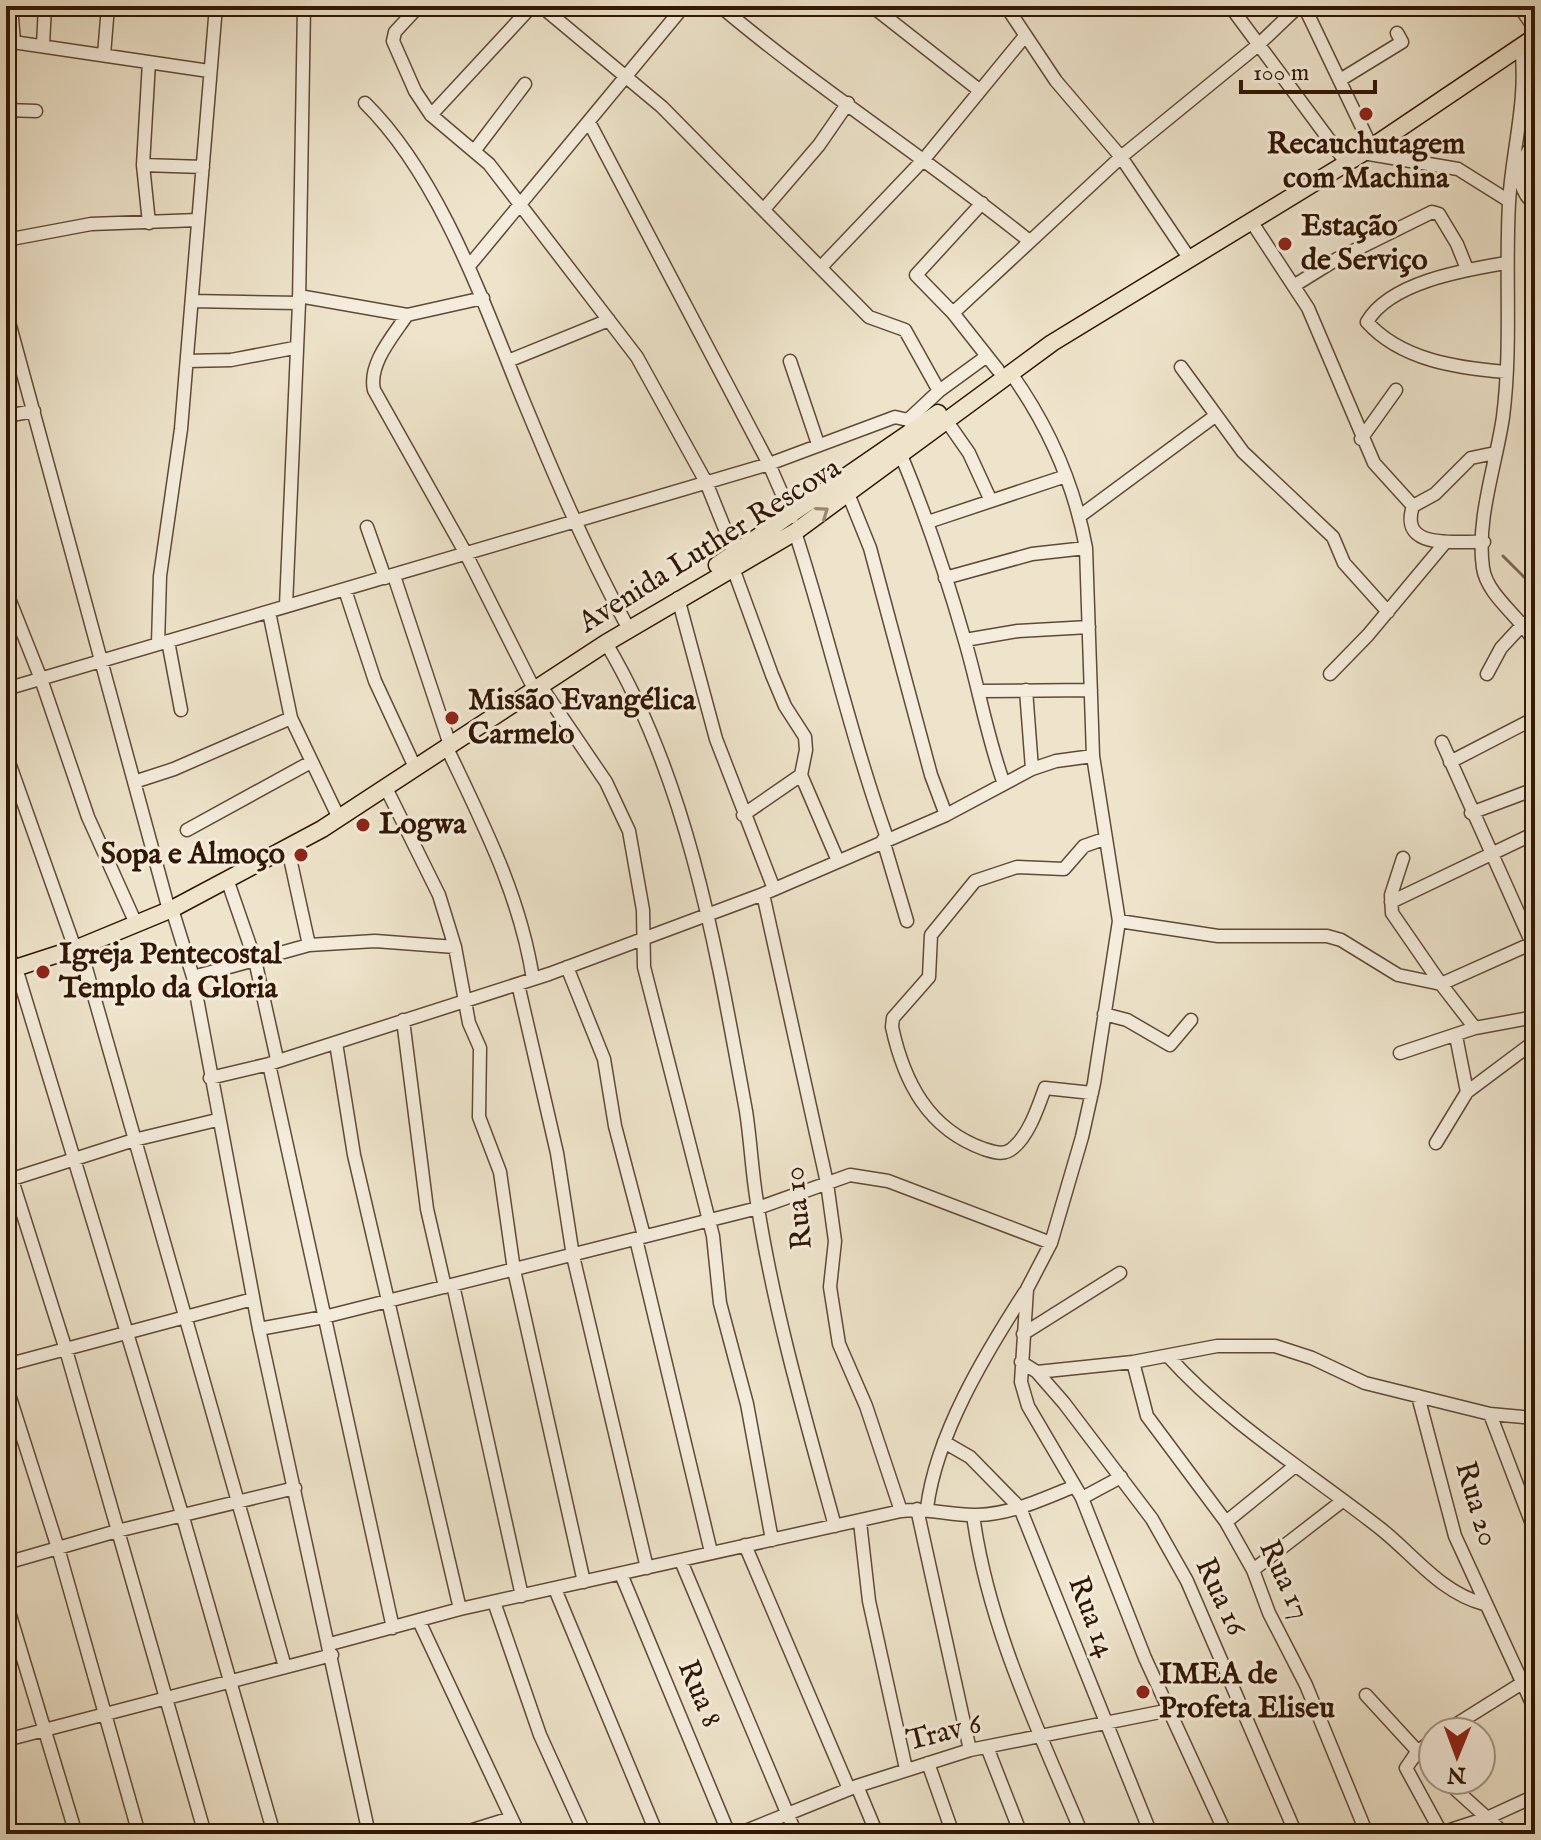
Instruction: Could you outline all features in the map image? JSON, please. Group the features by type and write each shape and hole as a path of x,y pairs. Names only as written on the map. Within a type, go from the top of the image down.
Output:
{"main road":[{"name":"Avenida Luther Rescova","path":"536,684 678,598 845,487 901,455 1004,371 1185,252 1365,146 1535,29"},
{"name":"Avenida Luther Rescova","path":"845,487 912,424 1251,221 1528,41"},
{"name":"Avenida Luther Rescova","path":"9,962 76,943 169,906 228,882 288,849 386,788 625,622 734,561"},
{"name":"Avenida Luther Rescova","path":"76,943 133,917 169,906 336,812 448,744"}],"street":[{"path":"11,6 10,42 209,71"},
{"path":"43,45 45,6"},
{"path":"104,55 108,6"},
{"path":"181,710 163,643 161,565 181,429 216,6"},
{"path":"286,606 294,348 299,299 304,6"},
{"path":"419,6 395,32 393,41 415,91 431,115 475,150 524,205 647,373 706,482 776,685 805,737 801,775 838,861"},
{"path":"431,115 532,6"},
{"path":"469,266 524,205 624,76 684,6"},
{"path":"720,6 767,46 925,158 1028,240"},
{"path":"872,6 979,90"},
{"path":"1024,6 1009,11 1056,81 1121,157 1185,252"},
{"path":"1230,6 1342,157"},
{"path":"953,313 1028,240 1121,157 1302,6 1340,80 1365,146 1458,169 1509,201"},
{"path":"1519,6 1535,29"},
{"path":"549,9 765,208 869,317 905,330 939,391"},
{"path":"1340,80 1402,42 1397,33"},
{"path":"822,266 925,158 1025,36"},
{"path":"1528,41 1524,96 1512,159 1509,201 1503,417 1495,453 1483,571 1524,623 1535,643"},
{"path":"149,62 143,165 149,223"},
{"path":"475,150 525,84"},
{"path":"365,103 396,139 469,266 574,522 625,622"},
{"path":"765,208 819,145 848,103"},
{"path":"6,110 36,111"},
{"path":"589,122 769,464 793,524 839,673 858,753 907,921"},
{"path":"1535,141 1520,165 1522,187 1535,205"},
{"path":"143,165 203,167"},
{"path":"970,1750 922,1508 944,1442 989,1353 1051,1243 1092,1093 1119,921 1093,756 1086,548 1080,516 1040,417 1004,371 916,275 982,203"},
{"path":"1295,285 1337,259 1432,212 1439,214 1457,244 1467,269"},
{"path":"6,240 91,224 198,220"},
{"path":"1251,221 1308,308 1361,439 1374,463 1413,506"},
{"path":"1506,263 1467,269 1404,291 1379,308 1367,322 1405,353 1482,370 1506,372"},
{"path":"192,301 299,299 407,315 483,298"},
{"path":"6,311 104,662 134,782 169,906 193,977 217,1120 259,1329 368,1832 350,1834"},
{"path":"407,315 384,351 372,382 536,684 598,769 622,812 632,846 644,937 644,967 708,1220 720,1303 747,1404 772,1540"},
{"path":"508,361 609,320"},
{"path":"187,361 231,360 294,348"},
{"path":"6,689 769,464 895,417 912,424 939,391 987,356"},
{"path":"790,361 818,444"},
{"path":"1181,367 1243,452 1333,537 1344,563 1388,612"},
{"path":"1361,439 1396,390"},
{"path":"6,416 34,411"},
{"path":"1080,516 1215,416"},
{"path":"946,420 969,453 991,501"},
{"path":"1484,542 1444,544 1430,541 1415,531 1410,515 1413,506 1435,494 1471,458 1495,453"},
{"path":"901,455 928,522 965,640 990,746 1004,784"},
{"path":"928,522 1066,476"},
{"path":"845,487 865,530 931,775 946,815"},
{"path":"367,527 389,577 448,744 509,881 527,941 533,979"},
{"path":"1330,674 1388,612 1444,544"},
{"path":"945,578 1032,554 1086,548"},
{"path":"345,590 375,681 413,763"},
{"path":"6,591 41,679 88,817 133,917"},
{"name":"Rua 10","path":"678,598 716,739 768,891 827,1183 835,1241 830,1287 839,1344 866,1406 901,1511"},
{"path":"269,612 291,718 336,812"},
{"path":"1487,674 1501,648 1524,623"},
{"path":"965,640 1018,631 1089,627"},
{"path":"606,643 624,673 657,749 684,830 706,915 746,1113 758,1208 793,1375 835,1526"},
{"path":"1026,690 1032,769"},
{"path":"979,691 1091,690"},
{"path":"134,782 174,769 291,718"},
{"path":"1450,762 1535,718"},
{"path":"1119,921 1218,936 1327,936 1341,940 1398,975 1441,984 1534,946 1471,813 1442,742"},
{"path":"6,754 76,943 240,1499 285,1667"},
{"path":"210,1078 336,1043 567,967 768,891 946,815 1032,769 1056,761 1093,756"},
{"path":"187,830 311,762"},
{"path":"743,815 801,775"},
{"path":"386,788 433,882 455,947 465,1002 482,1056 479,1117 500,1172 514,1270 584,1582"},
{"path":"1471,813 1535,789"},
{"path":"1391,902 1535,833"},
{"path":"1092,1093 1045,1088 1013,1149 1004,1154 994,1152 962,1141 944,1129 917,1100 892,1027 893,1018 929,977 930,941 934,929 975,881 1017,867 1064,869 1084,846 1104,839"},
{"path":"288,849 309,945"},
{"path":"1403,858 1391,902 1396,921 1475,1028"},
{"path":"228,882 255,960 324,1317 393,1628"},
{"path":"193,977 309,945 375,941 455,947"},
{"path":"9,962 182,1514 227,1680 274,1834"},
{"path":"567,967 604,1059 615,1126 711,1552"},
{"path":"518,984 557,1153 573,1256 647,1568"},
{"path":"1104,1014 1127,1020 1170,1045 1191,1020"},
{"path":"1400,1053 1475,1028 1535,1018"},
{"path":"403,1020 427,1209 449,1286 522,1596"},
{"path":"1456,1036 1467,1092"},
{"path":"1436,1143 1467,1092 1535,1041"},
{"path":"336,1043 354,1155 460,1609"},
{"path":"9,1180 134,1140 217,1120"},
{"path":"6,1161 9,1180 66,1350 205,1834"},
{"path":"259,1329 324,1317 758,1208 850,1175 879,1178 1051,1243"},
{"path":"1023,1334 1120,1273"},
{"path":"1027,1289 1021,1382 1028,1406 1079,1492 1145,1658 1226,1834"},
{"path":"6,1365 253,1299"},
{"path":"1037,1372 1133,1362 1217,1346 1275,1346 1312,1358 1365,1383 1490,1414 1535,1418"},
{"path":"1168,1356 1295,1466 1381,1529 1451,1591 1484,1604"},
{"name":"Rua 16","path":"1021,1362 1037,1372 1152,1519 1187,1581 1296,1834"},
{"name":"Rua 17","path":"1133,1362 1147,1416 1226,1522 1253,1570 1269,1613 1306,1685 1367,1834"},
{"path":"6,1385 58,1548 139,1834"},
{"name":"Rua 20","path":"1418,1396 1455,1536 1484,1604 1529,1679 1535,1710"},
{"path":"1490,1414 1535,1532"},
{"path":"944,1442 970,1457 1020,1508"},
{"path":"1226,1522 1295,1466"},
{"path":"6,1740 285,1667 393,1628 460,1609 901,1511 922,1508 973,1515 1020,1508 1121,1477"},
{"path":"6,1563 182,1514 295,1488"},
{"path":"1253,1570 1341,1502"},
{"name":"Rua 14","path":"1020,1508 1105,1726 1151,1834"},
{"path":"973,1515 978,1548 998,1620 1082,1834"},
{"path":"860,1522 869,1601 906,1769"},
{"path":"745,1545 877,1834"},
{"path":"681,1561 796,1834"},
{"name":"Rua 8","path":"621,1574 729,1834"},
{"path":"555,1589 657,1834"},
{"path":"6,1602 76,1834"},
{"path":"494,1602 540,1735 585,1834"},
{"path":"419,1621 519,1834"},
{"path":"1470,1716 1529,1679"},
{"path":"1366,1695 1417,1752 1407,1765 1406,1772 1417,1791"},
{"name":"Trav 6","path":"738,1834 853,1787 970,1750 1105,1726 1170,1710"},
{"path":"987,1747 1021,1834"},
{"path":"928,1763 953,1834"},
{"path":"1420,1796 1441,1834 1487,1818 1535,1796"},
{"path":"1463,1796 1505,1834"},
{"path":"6,1817 11,1834"},
{"path":"460,1834 511,1818"}],"waterway":[{"path":"1503,556 1535,588"}],"place":[{"name":"Recauchutagem com Machina","path":"1366,114"},
{"name":"Estação de Serviço","path":"1285,244"},
{"name":"Missão Evangélica Carmelo","path":"452,718"},
{"name":"Logwa","path":"363,825"},
{"name":"Sopa e Almoço","path":"301,855"},
{"name":"Igreja Pentecostal Templo da Gloria","path":"43,972"},
{"name":"IMEA de Profeta Eliseu","path":"1143,1692"}]}
